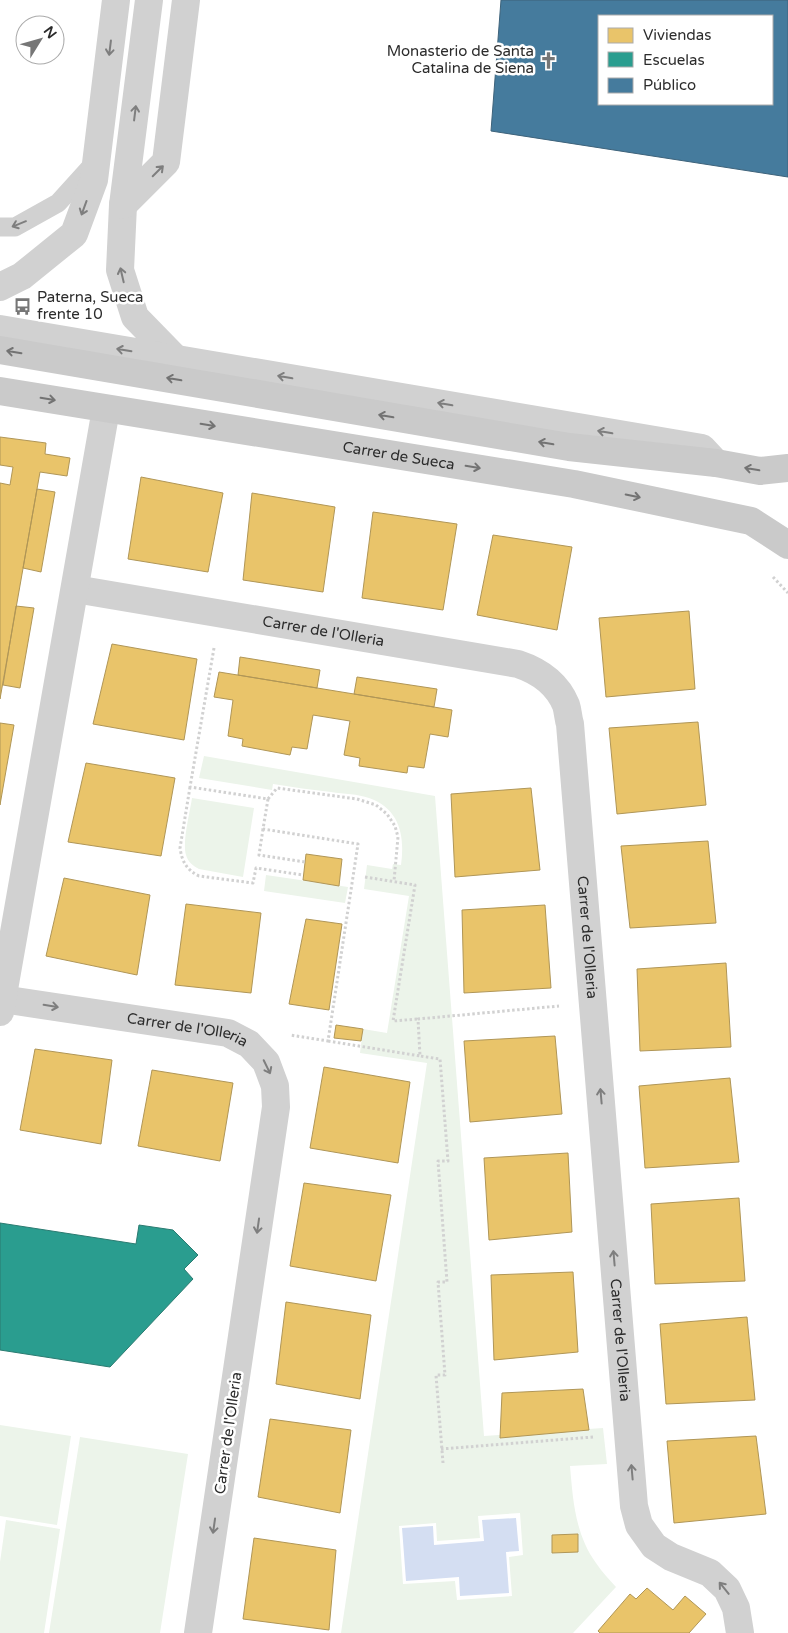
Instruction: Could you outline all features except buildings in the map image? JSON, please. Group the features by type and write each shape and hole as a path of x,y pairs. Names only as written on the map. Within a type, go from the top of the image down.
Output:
{"main road":[{"path":"0,350 569,447 716,463 760,471 788,468"},
{"name":"Carrer de Sueca","path":"0,391 574,484 751,521 788,545"}],"street":[{"path":"0,287 22,276 74,234 94,180 116,0"},
{"path":"149,0 123,205 120,270 135,317 175,358"},
{"path":"123,205 166,162 186,0"},
{"path":"0,329 702,448 716,463"},
{"name":"Carrer de l'Olleria","path":"106,409 1,1006 228,1033 249,1044 266,1062 275,1086 276,1107 198,1633"},
{"name":"Carrer de l'Olleria","path":"75,589 518,664 536,670 553,684 566,704 570,724 634,1506 639,1526 654,1546 671,1557 710,1573 727,1589 736,1608 740,1633"}],"lane":[{"path":"0,227 15,227 58,203 96,161"}],"path":[{"path":"214,645 180,848 181,857 192,873 199,876 253,883 256,868 303,875"},
{"path":"190,787 268,800"},
{"path":"305,862 259,855 268,800 277,788 357,800 376,805 387,814 395,826 398,837 394,882"},
{"path":"263,829 358,844 328,1041"},
{"path":"365,877 415,885 393,1021 563,1006"},
{"path":"418,1019 420,1056"},
{"path":"289,1035 440,1059 448,1161 438,1161 447,1282 438,1282 445,1375 436,1375 443,1463"},
{"path":"441,1449 599,1437"}],"shaded area":[{"path":"204,756 435,796 484,1436 603,1428 607,1464 570,1466 572,1491 579,1529 589,1552 616,1587 573,1633 341,1633 427,1063 360,1053 363,1029 387,1033 409,896 364,889 367,865 392,869 393,864 401,865 401,834 394,816 388,809 369,798 273,784 272,790 199,778","holes":["520,1513 523,1555 509,1557 512,1596 457,1600 455,1581 403,1584 399,1526 436,1523 437,1541 480,1538 478,1516","577,1534 578,1552 552,1553 552,1535"]},
{"path":"192,798 254,808 243,877 199,869 188,860 185,843"},
{"path":"266,875 348,887 345,903 264,891"},
{"path":"0,1425 71,1436 57,1525 0,1516"},
{"path":"80,1437 188,1454 160,1633 49,1633"},
{"path":"6,1520 60,1529 44,1633 0,1633 0,1562"}],"water":[{"path":"516,1518 519,1551 506,1552 509,1593 460,1596 459,1577 406,1581 402,1528 433,1526 434,1545 484,1541 482,1520"}],"place":[{"name":"Monasterio de Santa Catalina de Siena","path":"548,60"},
{"name":"Paterna, Sueca frente 10","path":"23,306"}]}
